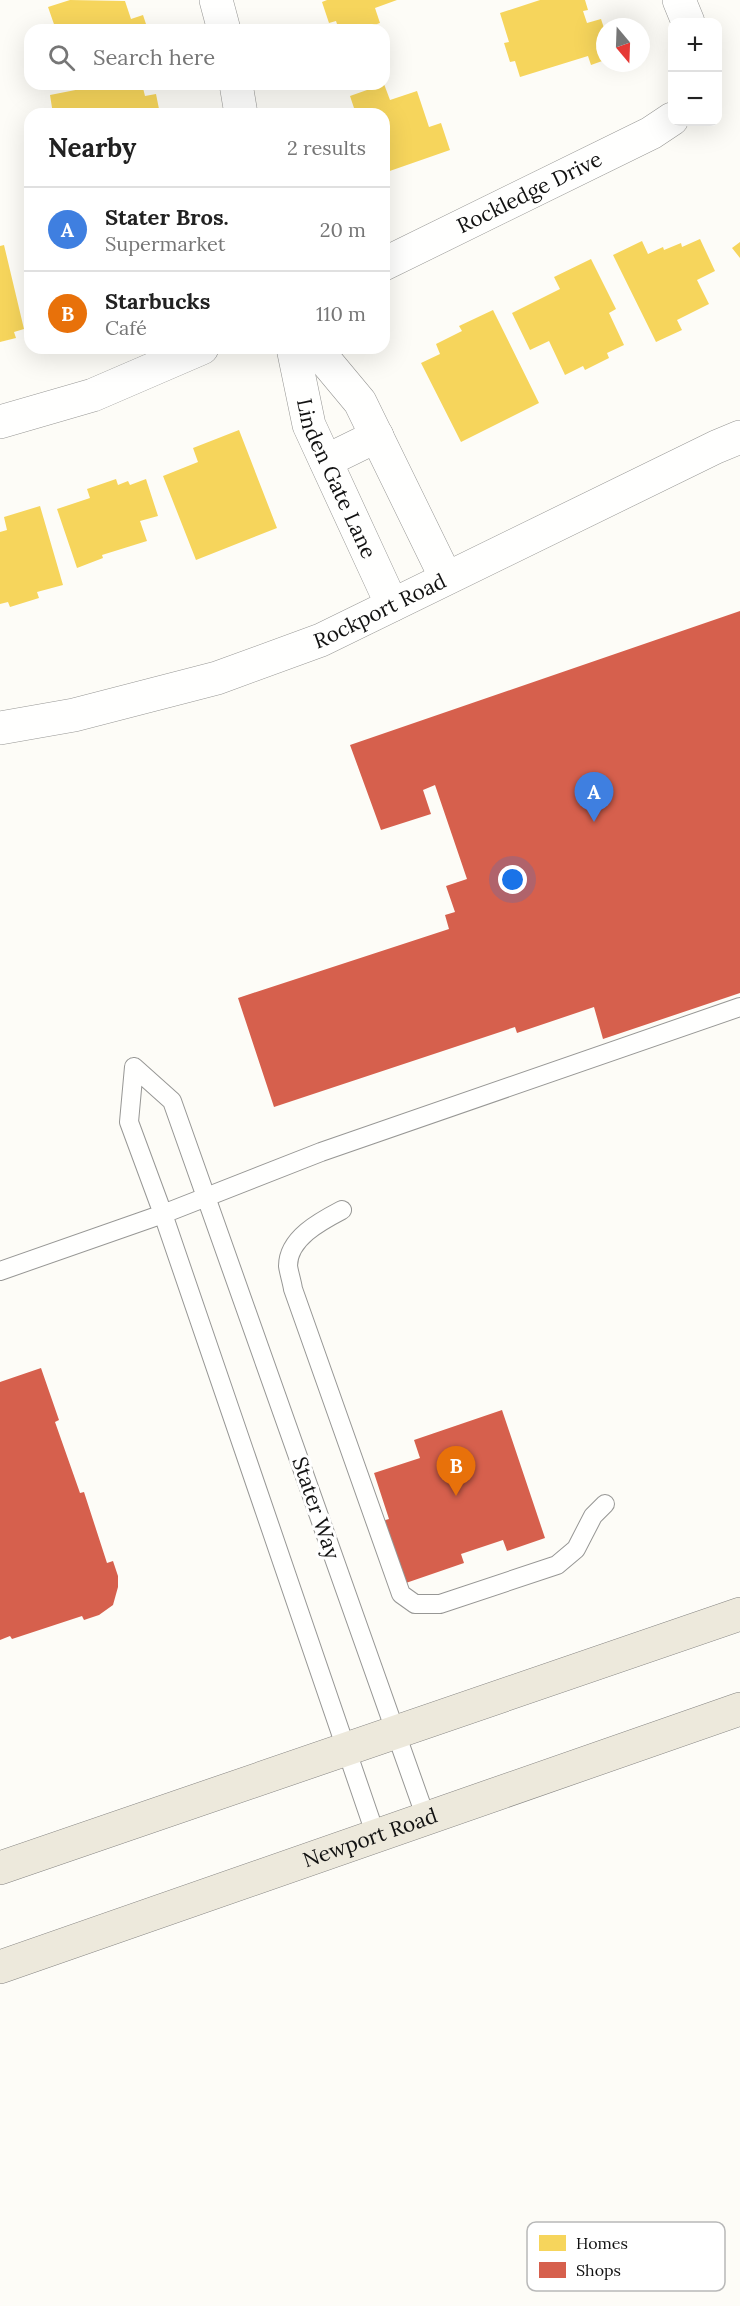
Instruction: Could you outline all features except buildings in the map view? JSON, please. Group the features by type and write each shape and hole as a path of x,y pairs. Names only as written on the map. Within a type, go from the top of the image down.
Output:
{"main road":[{"path":"0,1868 740,1614"},
{"name":"Newport Road","path":"0,1967 740,1708"}],"street":[{"path":"216,0 222,24"},
{"path":"679,0 686,18"},
{"path":"237,90 240,108"},
{"name":"Rockledge Drive","path":"390,261 651,133 668,121"},
{"path":"0,422 93,395 188,354"},
{"name":"Linden Gate Lane","path":"294,354 309,425 392,605"},
{"name":"Linden Gate Lane","path":"320,354 360,402 446,578"},
{"path":"326,461 377,436"},
{"name":"Rockport Road","path":"0,728 74,715 217,678 321,640 740,437"}],"lane":[{"path":"0,1271 207,1198 331,1149 740,1007"},
{"name":"Stater Way","path":"163,1214 129,1122 134,1067 172,1101 426,1818"},
{"path":"342,1210 294,1243 288,1265 293,1289 400,1594 414,1604 440,1604 557,1565 576,1549 593,1516 605,1503"},
{"path":"163,1214 376,1836"}],"place":[{"name":"Stater Bros.","path":"594,822"},
{"name":"Starbucks","path":"456,1496"}]}
